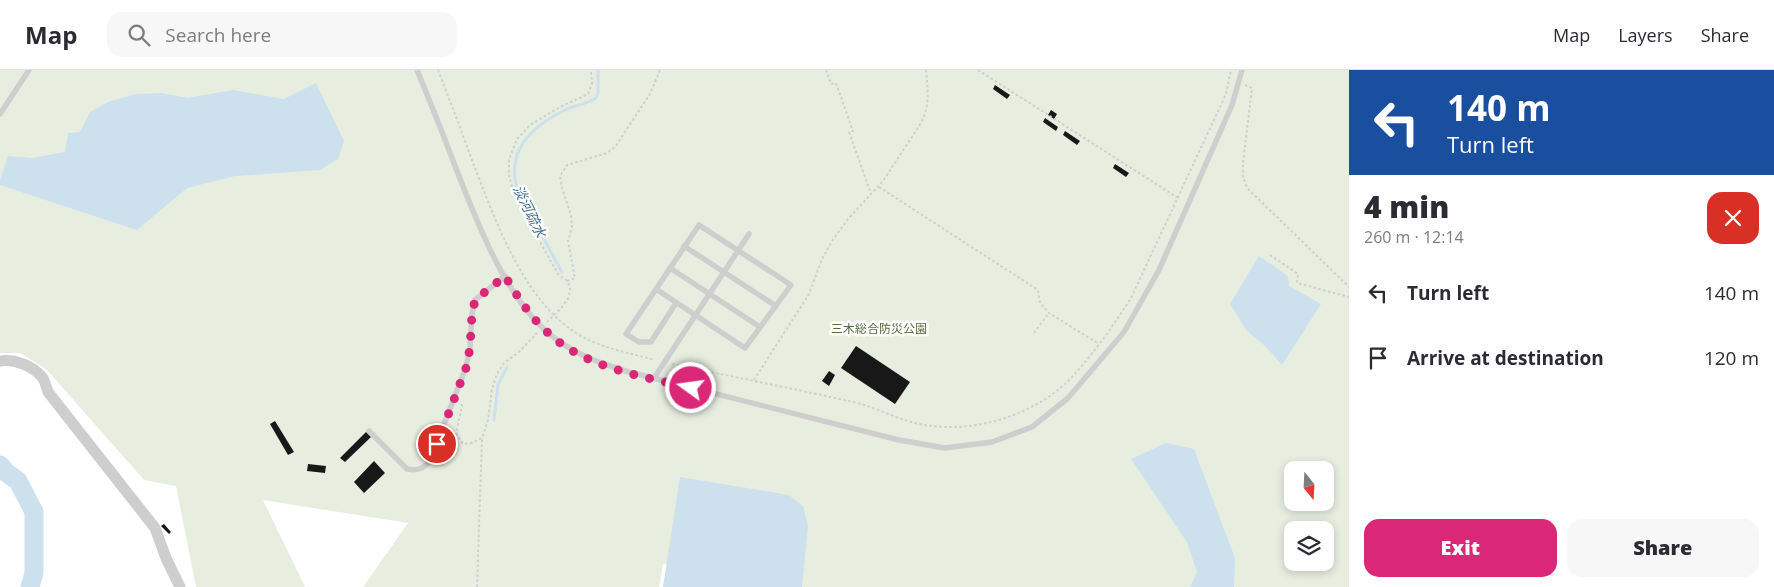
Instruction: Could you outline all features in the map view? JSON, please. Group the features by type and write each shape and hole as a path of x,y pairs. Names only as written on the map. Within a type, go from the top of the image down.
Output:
{"street":[{"path":"0,361 8,360 27,365 42,377 48,392 156,528 166,558 180,587"}],"lane":[{"path":"0,114 29,70"},
{"path":"417,70 478,223 505,276 518,298 532,316 547,331 569,348 606,365 654,378 899,440 945,448 992,442 1032,427 1068,398 1124,332 1159,270 1232,104 1242,70"},
{"path":"656,289 745,348 790,285 699,225 684,246 626,334 639,342 651,342 676,303"},
{"path":"654,378 749,234"},
{"path":"684,246 776,306"},
{"path":"670,268 760,327"},
{"path":"369,431 407,469 420,469 430,461 466,368 475,300 505,276"}],"path":[{"path":"438,70 493,214 515,259 541,300 558,319 587,339 610,349 664,363 754,380 862,404 915,423 944,426 966,426 998,420 1041,401 1072,378 1099,344 1131,298 1226,94 1231,70"},
{"path":"570,287 567,281 558,274 515,197 509,176 509,160 517,139 530,125 588,94 592,84 591,70"},
{"path":"567,281 575,278 568,241 572,227 572,215 560,181 562,172 567,165 607,153 615,147 650,94 660,70"},
{"path":"826,70 831,84 836,83 853,131 849,132 872,194"},
{"path":"754,380 809,294 822,259 832,241 848,219 872,194 917,131 926,114 929,100 926,70"},
{"path":"978,70 1178,198"},
{"path":"1238,82 1252,88 1242,177 1248,188 1349,287"},
{"path":"878,186 1038,290 1040,303 1049,313 1099,344"},
{"path":"1270,255 1298,274 1297,283 1349,297"},
{"path":"1034,333 1049,313"},
{"path":"476,587 482,438 488,420 495,379 504,363 519,352"},
{"path":"456,395 462,406 456,432 463,444 472,443 482,438"}],"green space":[{"name":"三木総合防災公園","path":"0,70 1349,70 1349,587 804,587 663,564 659,587 363,587 408,523 263,500 305,587 196,587 176,486 144,480 47,370 20,353 0,353"}],"water":[{"path":"316,83 344,141 338,159 320,170 235,176 187,188 137,230 0,185 8,156 32,158 65,152 68,133 80,132 90,112 108,102 136,94 162,93 187,98 233,90 284,99"},
{"path":"1259,256 1288,276 1289,286 1321,304 1282,365 1265,346 1247,331 1230,304"},
{"path":"1166,443 1194,449 1235,558 1234,587 1190,587 1197,572 1187,542 1131,459"},
{"path":"680,477 789,495 803,506 808,526 802,587 663,587"}],"building":[{"path":"995,85 1010,95 1007,99 993,89"},
{"path":"1051,110 1057,114 1054,119 1048,115"},
{"path":"1045,118 1058,127 1056,131 1043,122"},
{"path":"1065,131 1080,141 1077,145 1063,135"},
{"path":"1115,164 1129,173 1126,177 1113,168"},
{"path":"856,346 910,382 895,404 841,368"},
{"path":"829,371 835,375 829,386 822,381"},
{"path":"275,421 294,452 288,455 270,424"},
{"path":"366,432 371,437 345,462 340,458"},
{"path":"374,461 385,473 364,493 354,482"},
{"path":"308,464 326,466 325,473 307,471"},
{"path":"164,524 171,532 169,534 161,526"}],"waterway":[{"name":"淡河疏水","path":"562,272 519,194 515,179 515,165 518,153 532,132 567,109 596,98 598,93 598,70"},
{"name":"淡河疏水","path":"494,420 498,385 507,367"},
{"path":"0,465 18,481 34,512 34,573 30,587"}],"route":[{"path":"437,444 466,368 475,300 505,276 518,298 532,316 556,339 569,348 591,360 606,365 691,388"}]}
